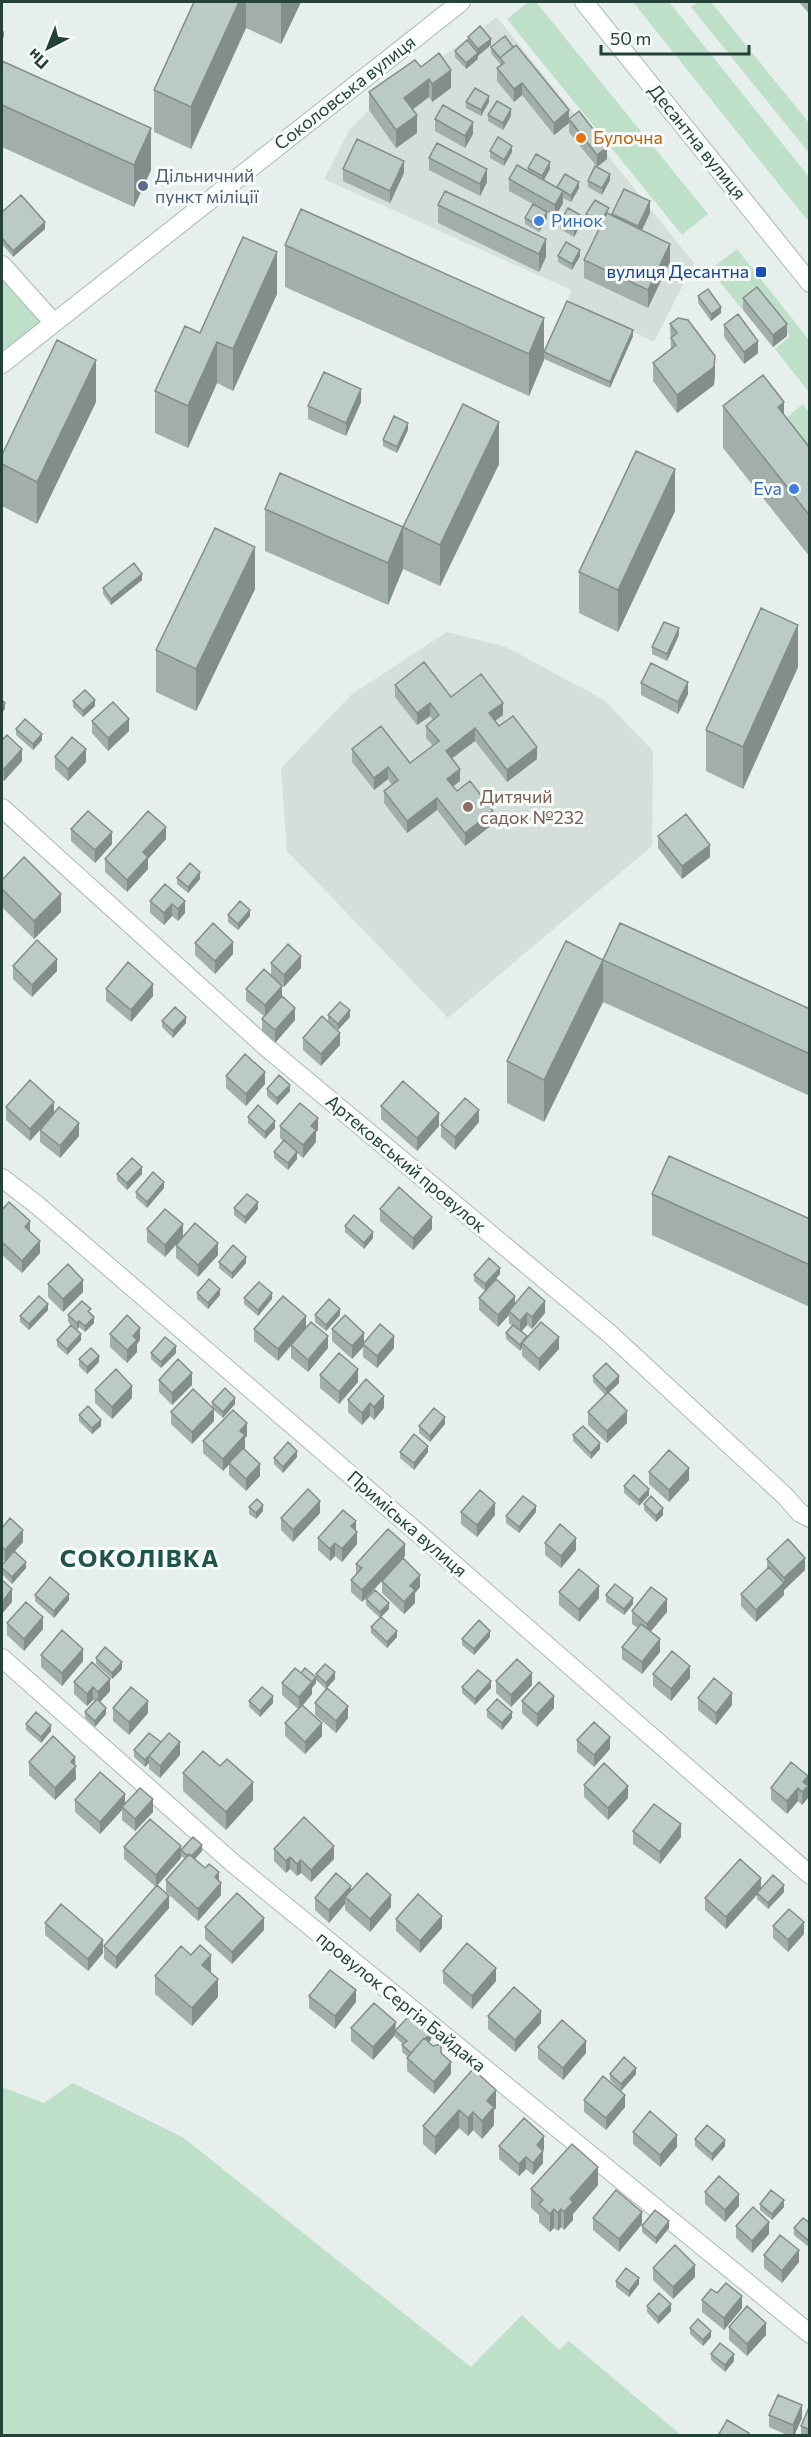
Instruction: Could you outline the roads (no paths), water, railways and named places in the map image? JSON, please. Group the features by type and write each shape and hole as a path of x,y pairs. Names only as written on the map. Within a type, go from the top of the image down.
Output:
{"street":[{"name":"Соколовська вулиця","path":"2,363 461,2"},
{"name":"Десантна вулиця","path":"584,2 810,283"},
{"path":"2,265 53,322"},
{"name":"Артековський провулок","path":"2,808 265,1046 610,1335 786,1497 800,1513 810,1518"},
{"name":"Приміська вулиця","path":"2,1178 46,1213 426,1540 810,1875"},
{"name":"провулок Сергія Байдака","path":"2,1658 261,1887 810,2334"}],"place":[{"name":"Булочна","path":"581,138"},
{"name":"Дільничний пункт міліції","path":"143,186"},
{"name":"Ринок","path":"539,221"},
{"name":"вулиця Десантна","path":"761,272"},
{"name":"Eva","path":"794,489"},
{"name":"Дитячий садок №232","path":"468,807"}],"district":[{"name":"СОКОЛІВКА","path":"140,1559"}]}
